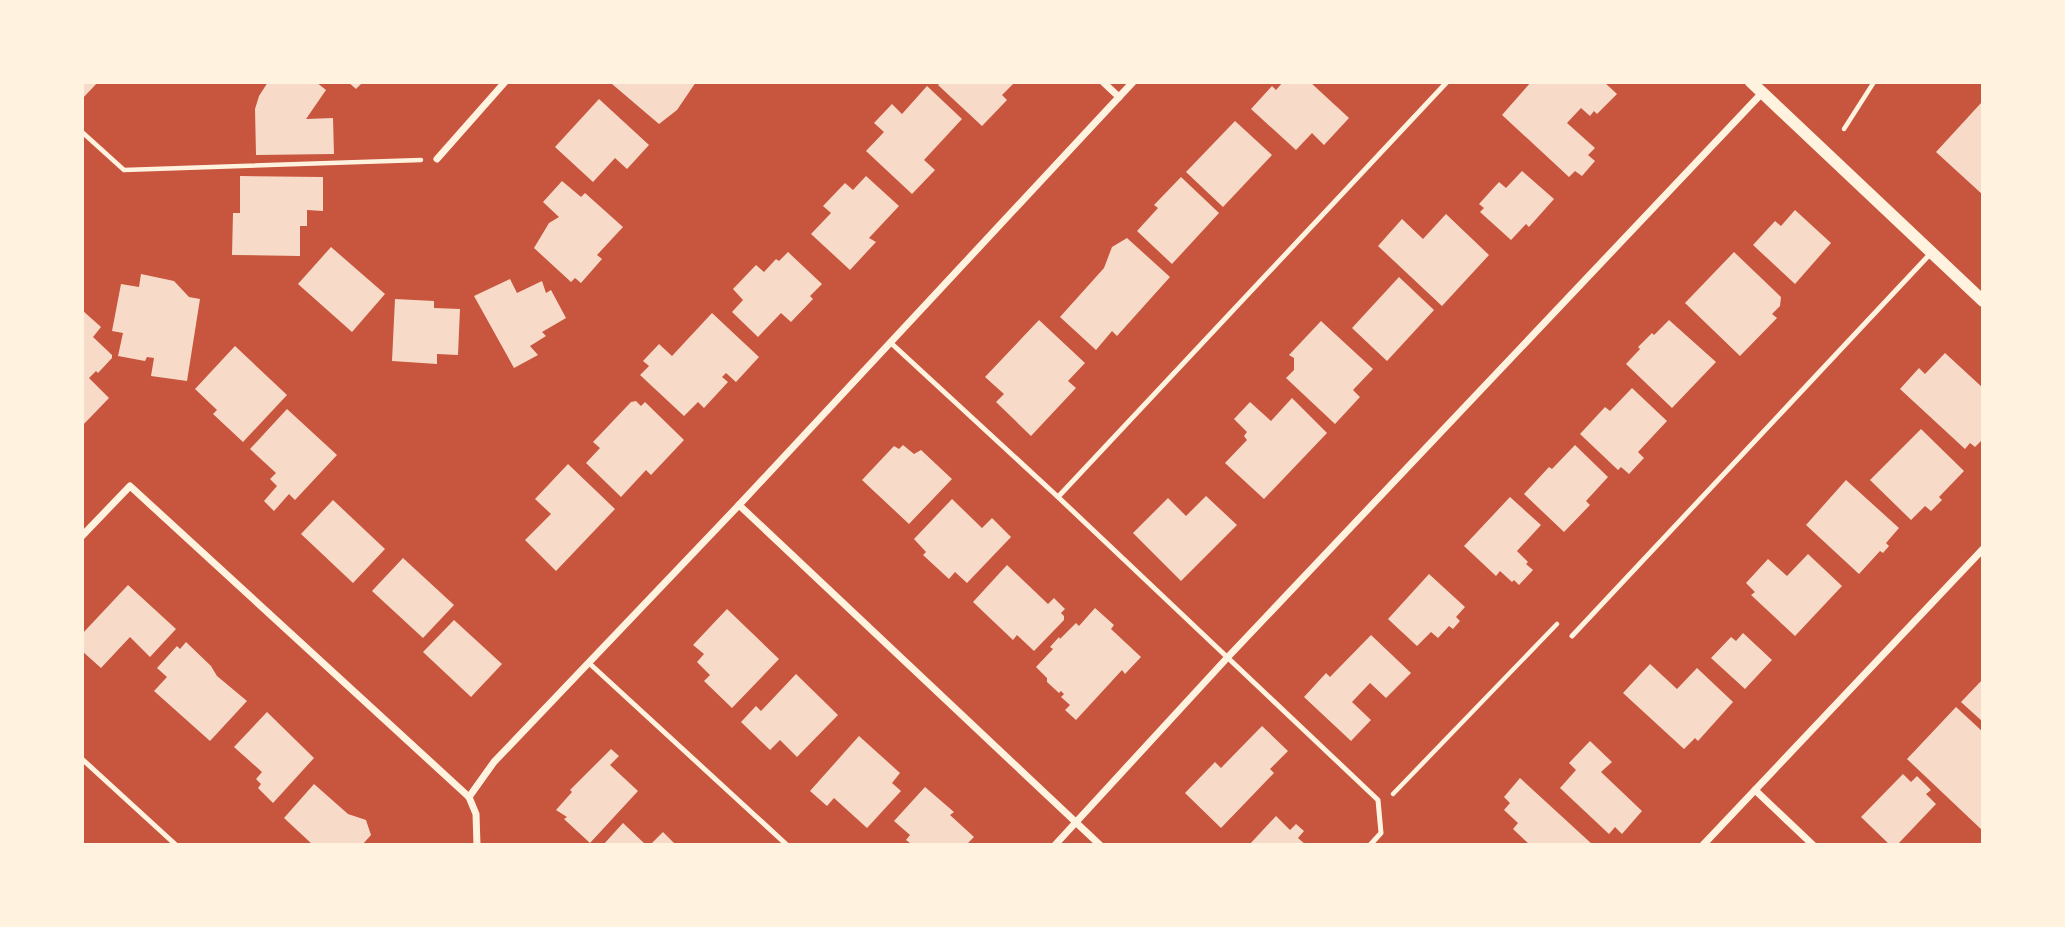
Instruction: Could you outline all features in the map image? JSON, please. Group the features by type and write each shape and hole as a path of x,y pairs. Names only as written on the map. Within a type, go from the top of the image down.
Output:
{"street":[{"path":"437,159 505,82"},
{"path":"1103,82 1119,97"},
{"path":"469,797 494,762 739,505 1133,82"},
{"path":"1751,82 1983,301"},
{"path":"1055,845 1227,658 1762,93"},
{"path":"82,536 130,486 469,797 476,814 477,845"},
{"path":"739,505 1100,845"},
{"path":"1703,845 1983,550"},
{"path":"1755,790 1813,845"}],"lane":[{"path":"1058,497 1447,82"},
{"path":"1572,636 1931,253"},
{"path":"891,343 1058,497 1377,800 1381,834 1370,845"},
{"path":"589,663 786,845"},
{"path":"82,759 176,845"}],"path":[{"path":"1844,129 1874,82"},
{"path":"82,132 124,170 437,159"},
{"path":"1377,800 1391,796 1558,622 1572,636"}],"building":[{"path":"82,82 98,82 82,99"},
{"path":"268,82 316,82 326,90 306,119 333,118 334,154 256,155 255,109"},
{"path":"348,82 363,82 356,89"},
{"path":"696,82 677,110 659,124 612,84"},
{"path":"941,82 1015,82 1002,95 1007,100 982,126 938,85"},
{"path":"1283,82 1310,82 1349,118 1324,145 1312,133 1296,150 1251,109 1272,86 1276,90"},
{"path":"1531,82 1604,82 1617,94 1597,114 1594,111 1590,116 1581,108 1567,123 1595,148 1588,155 1595,161 1582,176 1575,171 1569,177 1502,115"},
{"path":"927,86 962,119 924,160 935,170 912,194 866,151 884,132 874,123 892,104 902,114"},
{"path":"599,99 649,145 627,169 615,158 593,182 555,147"},
{"path":"1981,103 1983,105 1983,195 1936,152"},
{"path":"1235,121 1272,155 1223,207 1186,172"},
{"path":"1522,171 1554,199 1529,227 1526,224 1511,240 1480,212 1484,208 1479,204 1499,182 1506,188"},
{"path":"240,176 323,177 323,211 307,210 307,226 300,226 300,256 232,255 233,213 240,213"},
{"path":"866,176 899,206 869,238 876,242 850,270 811,234 831,213 823,206 845,183 853,190"},
{"path":"1181,177 1219,213 1172,264 1137,231 1158,208 1154,205"},
{"path":"562,181 581,197 585,193 623,227 597,255 602,259 581,283 575,278 571,282 534,248 549,223 559,217 543,202"},
{"path":"1795,210 1831,243 1795,284 1753,245 1775,221 1781,226"},
{"path":"1446,214 1489,255 1442,306 1378,246 1402,219 1423,239"},
{"path":"1127,238 1170,277 1117,336 1112,331 1096,350 1060,317 1104,268 1112,247"},
{"path":"331,247 385,294 352,332 298,284"},
{"path":"788,252 822,284 810,296 813,299 791,322 781,313 758,337 732,312 743,300 733,289 756,265 764,272 776,259 779,261"},
{"path":"1734,252 1781,297 1780,306 1772,314 1777,318 1740,356 1685,303"},
{"path":"141,274 174,281 189,297 200,299 187,381 151,376 154,358 147,357 145,361 118,356 123,333 112,331 121,284 139,287"},
{"path":"1399,277 1434,310 1387,361 1352,328"},
{"path":"510,279 517,293 542,281 546,293 551,290 566,318 542,332 546,336 530,346 538,355 514,368 474,296"},
{"path":"395,299 434,301 434,308 460,309 458,355 437,354 437,364 392,361"},
{"path":"82,310 101,327 93,337 112,358 98,373 96,371 89,378 109,398 82,426"},
{"path":"712,313 759,357 736,382 726,373 722,377 728,382 704,408 698,402 684,416 640,375 649,366 643,361 659,344 672,356"},
{"path":"1039,320 1085,363 1068,381 1076,388 1031,436 996,402 1004,394 985,377"},
{"path":"1669,320 1716,362 1672,408 1626,364 1640,349 1638,347"},
{"path":"1321,321 1373,369 1353,390 1360,397 1335,424 1286,378 1294,370 1294,358 1289,355"},
{"path":"235,346 287,395 243,442 213,414 217,410 195,389"},
{"path":"1945,353 1983,388 1983,439 1975,447 1970,443 1965,449 1900,389 1919,368 1925,374"},
{"path":"1632,388 1667,421 1638,452 1644,458 1629,474 1621,467 1618,470 1580,434 1605,407 1610,411"},
{"path":"1292,398 1327,433 1264,499 1225,463 1247,440 1244,436 1247,432 1234,419 1250,402 1271,421"},
{"path":"636,401 641,406 645,402 684,440 651,475 646,470 621,497 586,463 600,448 593,442 631,402"},
{"path":"287,409 337,455 295,500 289,494 274,511 264,501 277,486 270,479 276,473 250,449"},
{"path":"1921,429 1964,471 1939,497 1942,500 1931,511 1925,506 1911,520 1870,480"},
{"path":"903,445 914,454 921,450 952,479 909,524 862,480 894,446 899,449"},
{"path":"1575,445 1608,477 1586,501 1590,505 1564,532 1524,494 1549,467 1552,469"},
{"path":"568,464 615,509 556,571 525,540 551,514 535,499"},
{"path":"1846,480 1899,528 1886,543 1889,546 1883,553 1880,551 1859,574 1806,525"},
{"path":"1206,496 1237,525 1181,581 1133,533 1168,498 1186,516"},
{"path":"1510,497 1541,525 1517,551 1533,570 1519,585 1500,571 1496,576 1464,546"},
{"path":"952,499 982,528 992,518 1011,537 967,583 955,572 949,579 923,555 926,552 914,539"},
{"path":"333,500 385,549 353,583 301,534"},
{"path":"1808,554 1842,586 1795,636 1751,595 1755,592 1746,583 1768,559 1787,576"},
{"path":"403,558 454,605 423,638 372,591"},
{"path":"1007,565 1048,604 1054,598 1065,609 1061,613 1064,620 1034,651 1017,635 1013,640 973,602"},
{"path":"1429,574 1465,607 1456,617 1460,621 1453,629 1449,626 1438,638 1431,632 1417,646 1388,619"},
{"path":"128,585 176,629 150,657 130,637 101,668 82,651 82,634"},
{"path":"1095,608 1114,625 1111,629 1141,657 1125,674 1122,670 1076,720 1065,710 1070,705 1061,697 1064,694 1047,682 1047,678 1036,667 1053,649 1050,647 1059,637 1060,639 1076,623 1079,626"},
{"path":"727,609 779,659 732,708 704,681 710,675 697,662 704,654 693,645"},
{"path":"454,620 502,664 471,697 423,652"},
{"path":"1743,633 1772,660 1745,689 1711,658 1731,637 1736,641"},
{"path":"1371,635 1411,673 1386,698 1370,683 1352,702 1371,720 1351,741 1304,697 1326,673 1330,677"},
{"path":"186,642 211,666 217,676 247,701 210,741 154,691 167,677 157,668 177,646 180,649"},
{"path":"1650,664 1677,689 1697,668 1733,702 1698,741 1695,738 1684,749 1623,693"},
{"path":"796,674 838,715 797,757 780,740 770,750 741,722 756,706 761,711"},
{"path":"1983,679 1983,722 1961,702"},
{"path":"1956,707 1983,732 1983,831 1907,759"},
{"path":"267,712 314,758 273,803 258,788 261,784 256,779 262,772 234,747"},
{"path":"1262,726 1288,751 1270,769 1274,773 1221,828 1185,793 1215,762 1221,768"},
{"path":"859,736 900,773 892,783 901,791 867,828 834,798 827,806 810,791"},
{"path":"1590,741 1612,762 1601,772 1642,811 1622,834 1615,827 1609,834 1560,788 1576,770 1569,763"},
{"path":"611,749 619,756 610,765 638,791 590,843 564,819 567,817 556,810 572,792 570,790"},
{"path":"1903,774 1911,782 1917,776 1931,790 1926,794 1936,804 1897,845 1890,845 1861,817"},
{"path":"1520,778 1593,845 1530,845 1513,829 1518,823 1504,810 1510,803 1504,797"},
{"path":"314,784 348,814 366,820 371,835 362,845 313,845 284,818"},
{"path":"925,787 954,812 950,815 974,837 966,845 909,845 906,840 910,835 894,821"},
{"path":"1276,816 1290,830 1296,824 1304,831 1298,838 1306,845 1249,845"},
{"path":"623,823 646,845 603,845"},
{"path":"663,832 676,845 650,845"}]}
